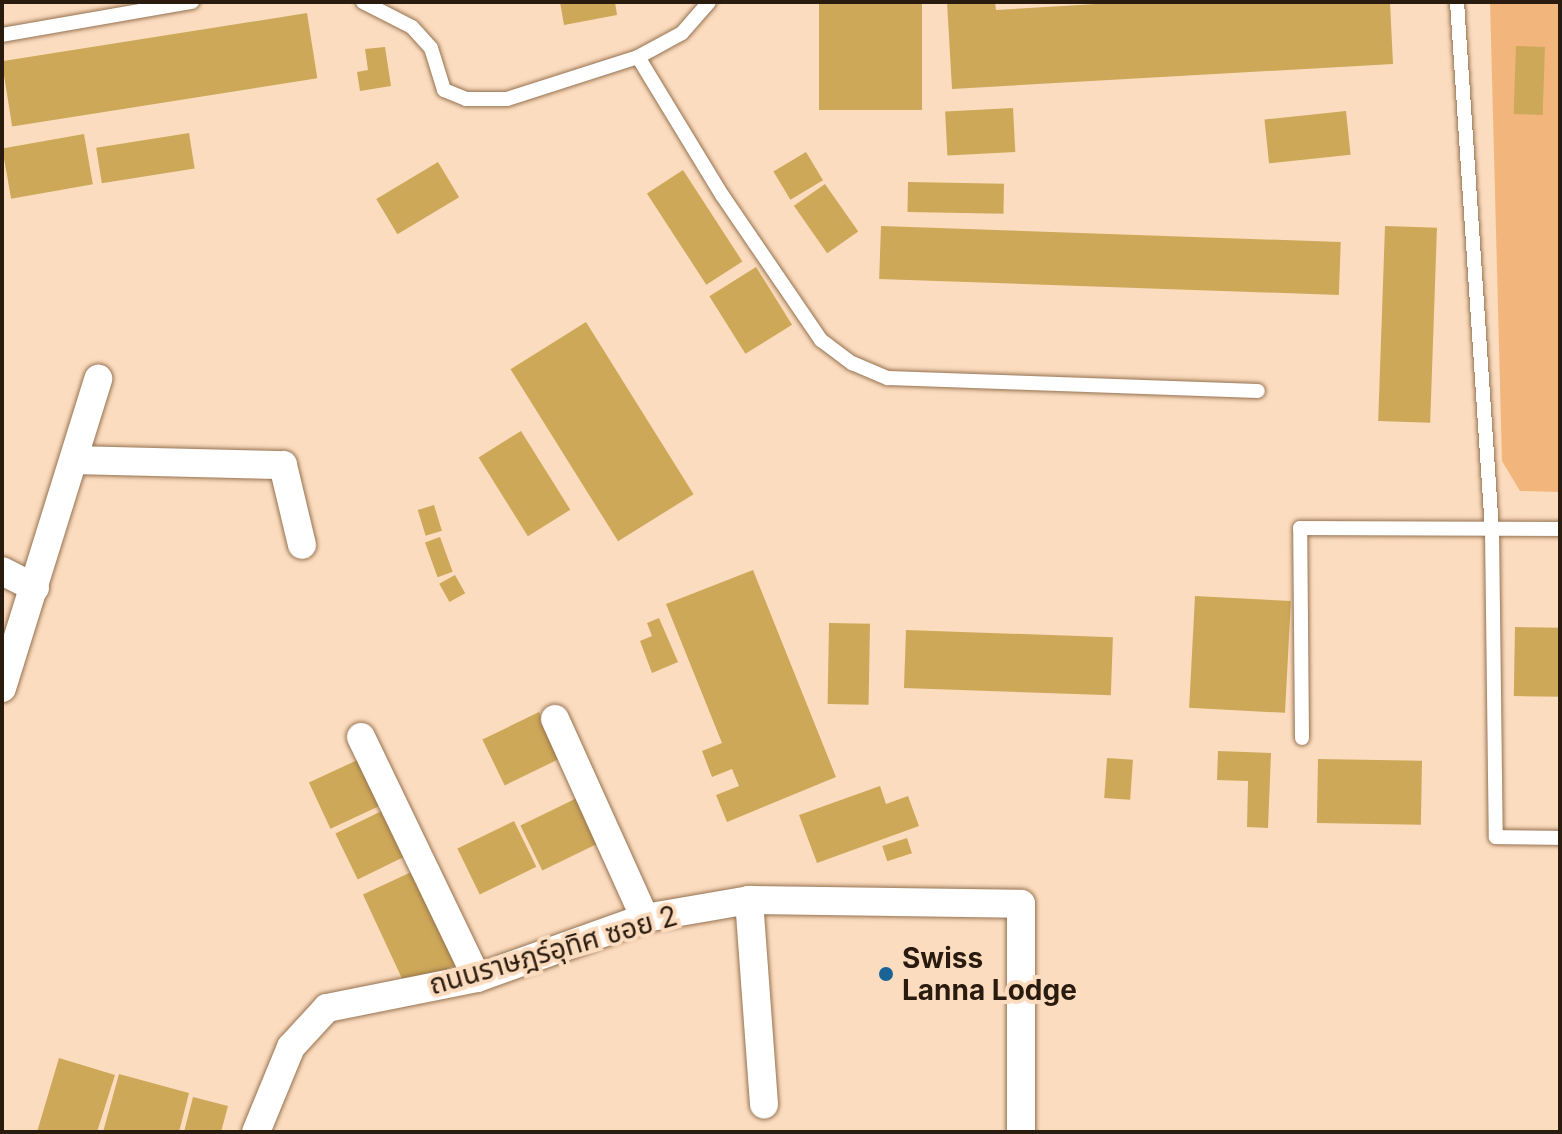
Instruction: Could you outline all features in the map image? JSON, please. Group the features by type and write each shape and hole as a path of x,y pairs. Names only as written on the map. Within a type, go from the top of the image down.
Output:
{"street":[{"path":"2,688 76,460 98,379"},
{"path":"76,460 283,465 302,545"},
{"path":"2,571 35,588"},
{"path":"555,719 645,918"},
{"path":"361,737 477,978"},
{"path":"749,900 764,1104"},
{"name":"ถนนราษฎร์อุทิศ ซอย 2","path":"256,1132 291,1047 327,1008 477,978 645,918 749,900 1021,904 1021,1132"}],"lane":[{"path":"2,35 192,2"},
{"path":"363,2 412,27 431,48 444,90 466,99 507,99 638,57 682,33 709,2"},
{"path":"1457,2 1492,530 1496,837 1560,838"},
{"path":"638,57 722,195 821,340 852,363 888,378 1258,391"},
{"path":"1302,738 1300,528 1560,529"}],"shaded area":[{"path":"1490,2 1560,2 1560,492 1520,491 1502,461"}],"building":[{"path":"560,2 615,2 617,15 564,25"},
{"path":"819,2 922,2 922,110 819,110"},
{"path":"947,2 995,2 996,10 1130,2 1390,2 1393,64 952,89"},
{"path":"307,13 317,78 12,127 2,61"},
{"path":"1516,46 1545,47 1543,115 1514,114"},
{"path":"385,47 391,86 360,91 357,72 368,70 365,49"},
{"path":"1013,108 1015,152 947,155 945,112"},
{"path":"1346,111 1351,155 1269,163 1264,120"},
{"path":"189,133 195,169 102,183 96,148"},
{"path":"84,134 93,184 11,199 2,148"},
{"path":"806,152 823,180 790,200 773,172"},
{"path":"438,162 459,197 397,234 376,199"},
{"path":"683,170 742,261 706,285 647,193"},
{"path":"908,182 1004,184 1003,214 907,212"},
{"path":"825,184 858,232 827,253 794,206"},
{"path":"881,226 1341,242 1339,295 879,279"},
{"path":"1385,226 1437,228 1430,423 1378,421"},
{"path":"756,267 792,325 745,354 709,296"},
{"path":"586,322 694,494 618,541 511,369"},
{"path":"521,431 570,510 528,536 479,457"},
{"path":"434,505 442,531 426,536 418,510"},
{"path":"440,537 453,572 438,577 425,542"},
{"path":"753,570 836,777 727,822 716,795 739,786 732,769 712,777 702,751 722,743 666,604"},
{"path":"455,575 465,593 449,602 439,584"},
{"path":"1195,596 1291,601 1285,713 1189,708"},
{"path":"659,618 678,662 652,673 640,641 652,636 647,623"},
{"path":"829,623 870,624 869,705 828,704"},
{"path":"1515,627 1560,628 1559,697 1514,696"},
{"path":"906,630 1113,637 1111,695 904,688"},
{"path":"539,712 561,758 505,785 482,740"},
{"path":"1218,751 1271,753 1268,828 1247,827 1248,781 1217,780"},
{"path":"366,756 388,802 330,829 309,783"},
{"path":"1107,758 1133,760 1130,800 1104,798"},
{"path":"1318,759 1422,761 1421,825 1317,823"},
{"path":"880,786 886,804 908,796 919,826 817,863 799,815"},
{"path":"577,798 599,843 542,871 520,826"},
{"path":"392,806 414,852 358,879 335,834"},
{"path":"514,821 536,867 480,894 457,849"},
{"path":"907,838 912,853 887,861 882,846"},
{"path":"420,868 464,961 406,988 363,895"},
{"path":"59,1058 115,1075 97,1132 37,1132"},
{"path":"119,1074 189,1093 179,1132 103,1132"},
{"path":"193,1097 228,1106 221,1132 184,1132"}],"place":[{"name":"Swiss Lanna Lodge","path":"886,974"}]}
